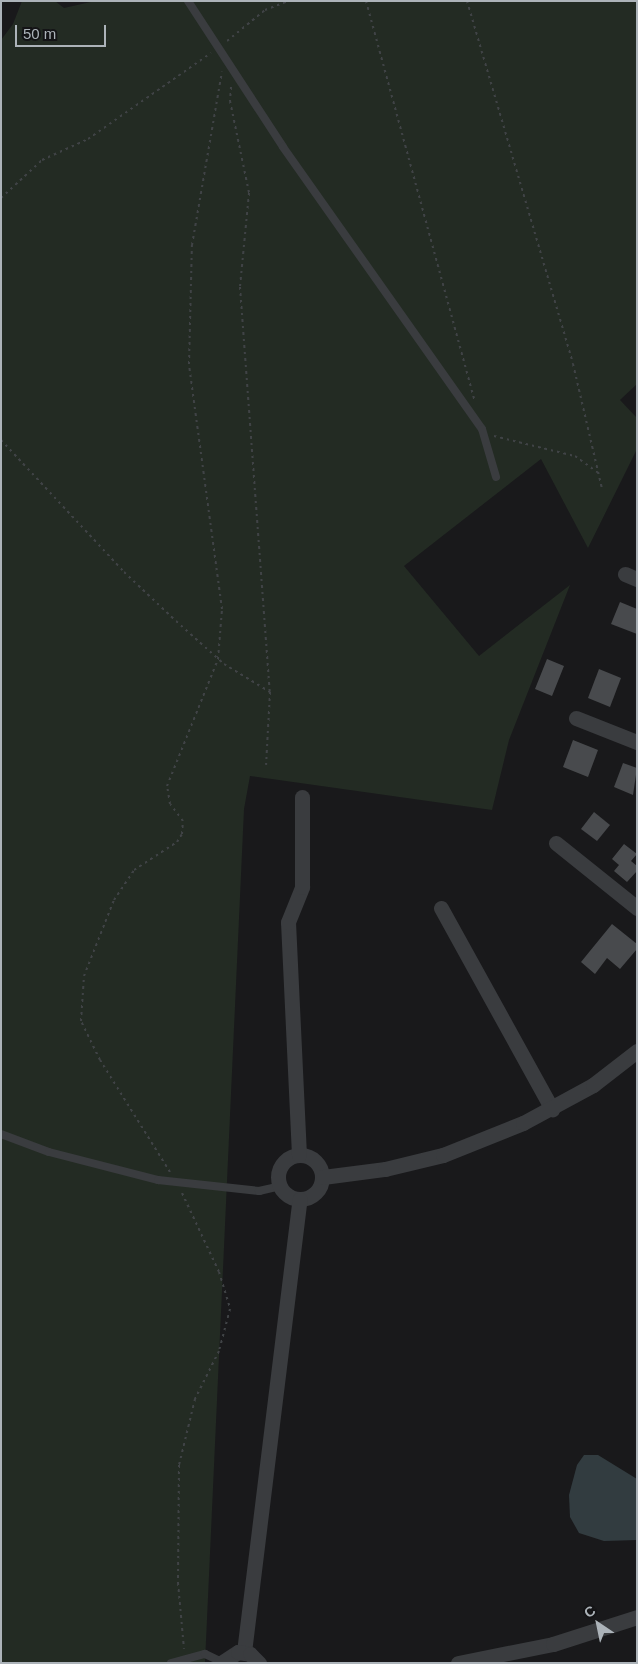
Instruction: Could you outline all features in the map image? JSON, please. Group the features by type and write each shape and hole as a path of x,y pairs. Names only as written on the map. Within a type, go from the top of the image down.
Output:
{"street":[{"path":"576,718 637,742"},
{"path":"299,1155 288,922 302,888 302,797"},
{"path":"556,843 637,908"},
{"path":"441,908 552,1109"},
{"path":"323,1177 385,1169 443,1155 552,1109 593,1085 637,1051"},
{"path":"299,1155 316,1160 323,1177 316,1193 300,1199 288,1196 280,1186 278,1174 283,1163 299,1155"},
{"path":"244,1652 300,1199"},
{"path":"458,1663 519,1657 637,1617"},
{"path":"222,1663 231,1654 244,1652 260,1663"}],"lane":[{"path":"188,1 232,72 482,429 496,477"},
{"path":"1,1134 49,1152 176,1182 259,1191 280,1186"},
{"path":"171,1663 205,1654 222,1663"}],"path":[{"path":"1,198 42,160 88,139 217,49 265,10 289,1"},
{"path":"366,1 482,429 499,439 575,456 598,473"},
{"path":"466,1 573,364 602,488"},
{"path":"185,1658 178,1583 179,1465 195,1398 219,1350 230,1309 219,1272 176,1182 100,1060 81,1021 84,976 114,900 134,870 177,842 182,834 183,821 170,804 167,786 218,659 222,610 189,364 192,245 225,60"},
{"path":"232,72 230,101 249,193 240,287 270,692 266,765"},
{"path":"1,440 124,572 218,659 270,692"}],"shaded area":[{"path":"22,1 55,1 64,8 95,1 637,1 637,384 620,400 637,418 637,449 588,548 541,459 404,566 479,656 570,585 509,740 492,810 250,776 244,809 205,1663 1,1663 1,40 13,24"},
{"path":"584,1455 598,1455 637,1479 637,1540 604,1541 579,1533 570,1517 569,1495 577,1465"}],"building":[{"path":"620,602 637,609 637,634 611,624"},
{"path":"547,659 564,666 552,696 535,689"},
{"path":"599,669 621,678 610,707 588,698"},
{"path":"573,740 598,750 588,777 563,767"},
{"path":"623,763 637,768 633,795 614,787"},
{"path":"594,812 610,825 597,841 581,829"},
{"path":"624,844 637,854 631,861 637,866 637,871 627,882 614,871 619,865 612,859"},
{"path":"612,924 637,944 637,949 620,969 607,958 595,974 581,962"}]}
